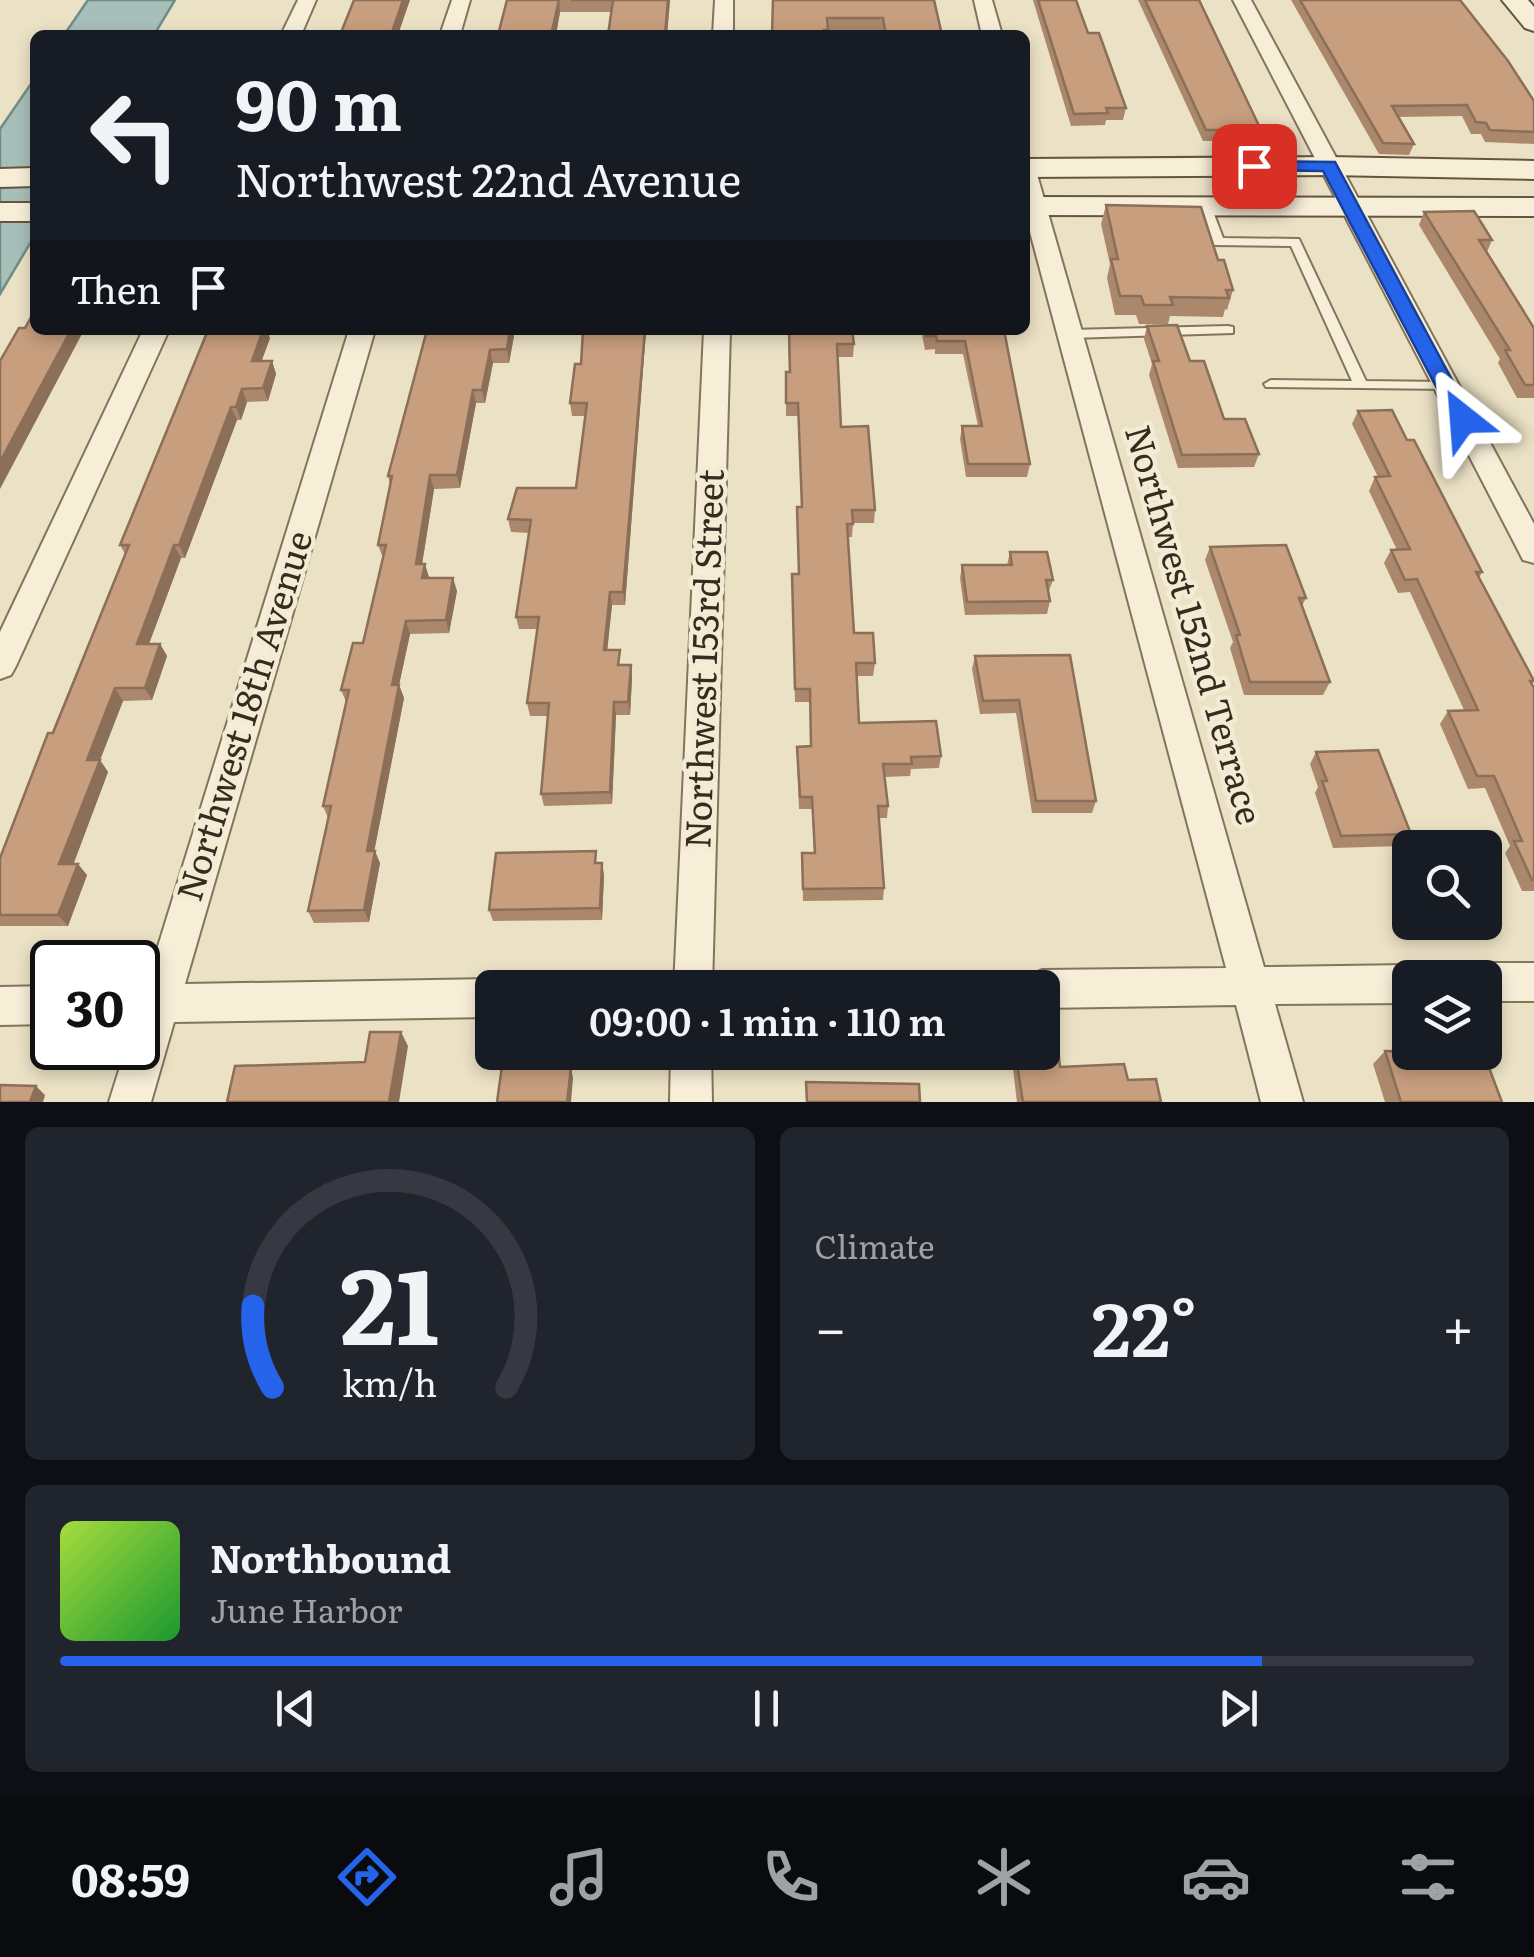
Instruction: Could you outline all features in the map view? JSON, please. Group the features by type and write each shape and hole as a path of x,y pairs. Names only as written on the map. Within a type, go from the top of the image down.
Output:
{"main road":[{"path":"1515,0 1534,23"},
{"path":"1030,169 1329,166 1534,170"},
{"path":"0,178 30,177"},
{"path":"1030,206 1534,208"},
{"path":"0,212 30,212"}],"street":[{"path":"293,30 307,0"},
{"path":"452,30 461,0"},
{"path":"722,30 724,0"},
{"path":"983,0 991,30"},
{"path":"1242,0 1534,552"},
{"name":"Northwest 152nd Terrace","path":"1030,209 1070,334 1282,1102"},
{"path":"0,666 154,335"},
{"name":"Northwest 18th Avenue","path":"160,966 360,335"},
{"name":"Northwest 153rd Street","path":"694,970 717,335"},
{"path":"1502,982 1534,982"},
{"path":"1060,990 1392,984"},
{"path":"160,1004 475,998"},
{"path":"0,1006 30,1005"},
{"name":"Northwest 18th Avenue","path":"130,1102 136,1070"},
{"path":"691,1102 692,1070"}],"lane":[{"path":"1205,206 1218,242 1295,242 1361,384"},
{"path":"1070,334 1228,330"},
{"path":"1271,384 1445,386"}],"water":[{"path":"88,0 175,0 157,30 67,30"},
{"path":"30,85 30,243 0,294 0,129"}],"building":[{"path":"354,0 403,0 393,30 342,30"},
{"path":"507,0 559,0 552,30 499,30"},
{"path":"613,0 668,0 665,30 609,30"},
{"path":"773,0 934,0 941,30 885,30 883,18 827,18 828,30 772,30"},
{"path":"1038,0 1076,0 1088,33 1099,33 1126,108 1074,114"},
{"path":"1145,0 1199,0 1261,130 1206,130"},
{"path":"1300,0 1460,0 1534,101 1534,132 1490,130 1486,123 1476,122 1467,105 1392,106 1414,144 1383,143"},
{"path":"1106,205 1201,207 1218,260 1224,260 1233,290 1226,290 1229,298 1170,297 1173,305 1144,305 1141,296 1120,296 1111,259 1118,259"},
{"path":"1474,211 1492,240 1479,240 1534,328 1534,385 1525,385 1505,350 1510,350 1424,212"},
{"path":"30,319 30,335 68,335 0,462 0,361 19,328 25,328"},
{"path":"1177,325 1190,361 1204,361 1224,419 1245,419 1259,454 1182,455 1153,361 1159,361 1147,326"},
{"path":"206,335 261,335 252,361 272,361 263,388 242,389 236,407 231,407 137,644 160,644 145,688 115,688 87,760 100,760 59,864 78,864 58,915 0,915 0,858 48,733 53,733 129,545 120,545"},
{"path":"426,335 509,335 507,349 490,350 482,390 473,390 457,475 430,475 416,564 425,564 422,578 453,578 446,620 406,621 392,685 399,685 367,851 375,851 364,910 308,911 331,806 323,806 349,690 341,690 353,643 363,643 386,545 378,545 392,476 388,476"},
{"path":"583,335 645,335 623,592 610,592 604,650 620,650 618,665 631,665 628,702 614,702 610,792 541,794 549,703 527,703 539,617 516,617 531,520 508,519 517,488 576,488 587,403 570,403 575,364 581,364"},
{"path":"789,335 853,335 854,344 837,344 841,427 868,426 875,510 852,510 853,524 847,524 854,633 873,633 875,663 856,663 859,723 936,721 941,756 911,757 912,764 883,764 888,806 878,806 884,888 803,889 802,853 815,853 812,797 800,797 797,747 811,746 810,689 795,689 792,574 799,574 797,507 802,507 798,403 786,403 786,372 790,372"},
{"path":"1005,335 1030,464 968,464 962,426 982,426 965,341 937,341 936,336 926,336"},
{"path":"1392,410 1407,440 1414,440 1482,572 1476,572 1534,681 1530,681 1534,688 1534,880 1514,841 1522,841 1494,776 1477,776 1448,711 1478,710 1417,579 1405,580 1391,550 1410,549 1375,477 1390,476 1358,411"},
{"path":"1286,545 1306,598 1299,598 1330,682 1250,682 1236,635 1240,635 1210,547"},
{"path":"1010,552 1047,552 1053,580 1046,580 1050,601 967,602 962,565 1012,565"},
{"path":"1070,655 1096,801 1036,801 1019,700 983,701 975,656"},
{"path":"1378,750 1409,830 1392,830 1392,835 1341,836 1316,752"},
{"path":"596,851 595,863 602,863 600,908 489,910 496,853"},
{"path":"370,1032 401,1032 389,1102 227,1102 235,1066 365,1062"},
{"path":"1385,1051 1392,1051 1392,1070 1490,1070 1502,1102 1401,1102"},
{"path":"1124,1064 1128,1080 1156,1079 1161,1102 1023,1102 1018,1070"},
{"path":"501,1070 571,1070 567,1102 497,1102"},
{"path":"806,1082 919,1084 920,1102 807,1102"},
{"path":"0,1085 36,1086 30,1102 0,1102"}],"route":[{"path":"1254,166 1329,166 1463,419"}]}
